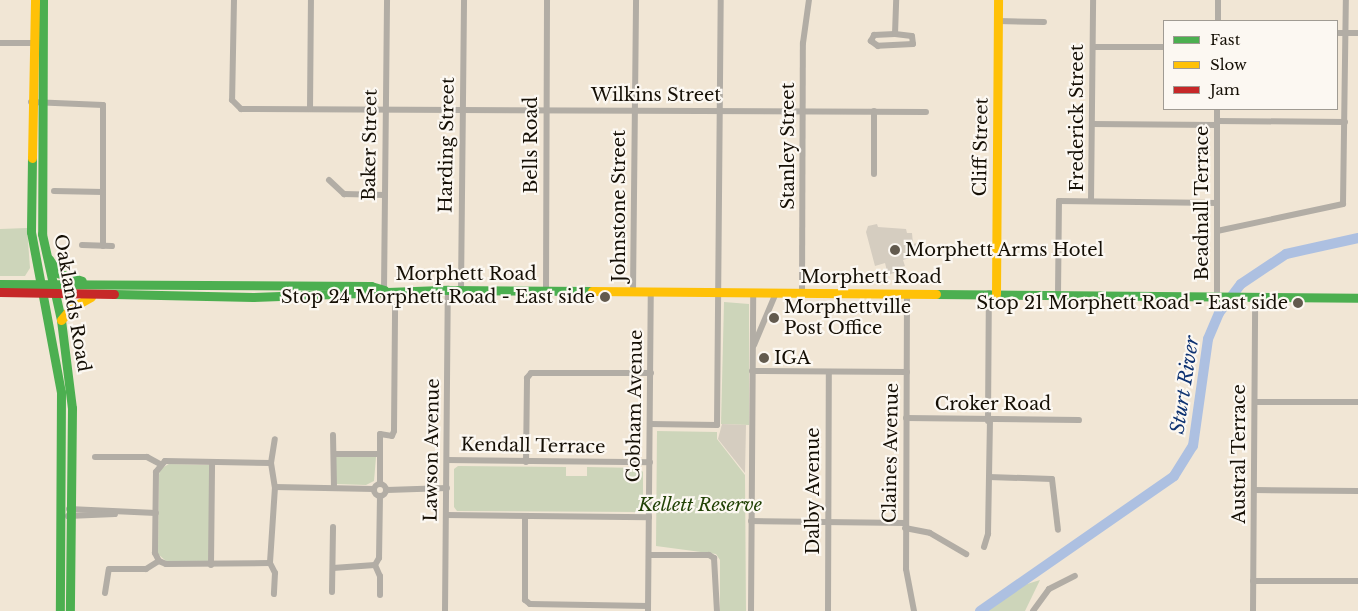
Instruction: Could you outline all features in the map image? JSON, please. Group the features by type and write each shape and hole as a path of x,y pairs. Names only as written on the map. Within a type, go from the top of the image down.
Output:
{"main road":[{"name":"Oaklands Road","path":"35,0 43,102 42,186 44,247 61,320 72,408 60,611"},
{"name":"Oaklands Road","path":"43,0 31,102 30,184 35,262 50,324 61,392 70,611"},
{"name":"Cliff Street","path":"992,294 998,0"},
{"path":"30,173 37,177 42,174"},
{"path":"30,184 42,186"},
{"path":"44,247 58,273 99,285"},
{"name":"Oaklands Road","path":"17,284 29,278 35,262"},
{"name":"Morphett Road","path":"0,284 371,286 384,290"},
{"name":"Morphett Road","path":"0,292 27,294 292,296 384,290 461,290 1358,298"},
{"path":"27,294 38,302 50,324"},
{"path":"61,320 84,298 104,294"}],"street":[{"name":"Wilkins Street","path":"234,0 234,107 386,110 463,108 926,112"},
{"path":"310,109 311,0"},
{"name":"Baker Street","path":"384,290 387,0"},
{"name":"Harding Street","path":"461,290 464,0"},
{"name":"Bells Road","path":"546,291 547,0"},
{"name":"Johnstone Street","path":"634,291 636,0"},
{"path":"650,424 717,425 722,0"},
{"name":"Stanley Street","path":"802,292 803,43 809,0"},
{"path":"895,34 896,0"},
{"name":"Frederick Street","path":"1058,294 1059,201 1092,201 1093,0"},
{"path":"1218,0 1218,20"},
{"path":"1217,231 1343,204 1346,0"},
{"path":"998,21 1044,22"},
{"path":"1338,33 1358,33"},
{"path":"895,34 912,36 913,44 878,46 871,42 874,35 895,34"},
{"path":"0,42 38,43"},
{"path":"1093,46 1163,47"},
{"path":"31,102 103,105 103,246"},
{"name":"Beadnall Terrace","path":"1217,110 1217,231 1220,296"},
{"path":"874,111 874,174"},
{"path":"1092,124 1345,122"},
{"path":"329,180 344,194 385,195"},
{"path":"54,191 103,192"},
{"path":"1092,201 1217,203"},
{"path":"82,245 112,246"},
{"name":"Lawson Avenue","path":"445,611 448,290"},
{"name":"Cobham Avenue","path":"648,609 651,292"},
{"path":"751,611 752,293"},
{"path":"752,348 776,293"},
{"name":"Claines Avenue","path":"907,294 905,525 906,569 914,611"},
{"path":"984,547 988,534 992,294"},
{"name":"Austral Terrace","path":"1253,611 1255,296"},
{"path":"386,490 380,483 380,434 392,436 394,431 396,307"},
{"path":"752,371 907,372"},
{"name":"Dalby Avenue","path":"828,611 829,372"},
{"path":"526,462 527,378 531,373 651,373"},
{"path":"1255,402 1358,402"},
{"name":"Croker Road","path":"906,418 989,421 1079,420"},
{"path":"334,435 334,487"},
{"path":"274,594 275,573 270,563 274,486 271,463 275,439"},
{"path":"334,454 380,454"},
{"path":"95,457 148,457 160,464 212,462 271,463"},
{"name":"Kendall Terrace","path":"447,460 650,462"},
{"path":"210,565 212,462"},
{"path":"159,561 155,554 156,472 160,464"},
{"path":"989,477 1052,479 1058,530"},
{"path":"374,490 380,483"},
{"path":"274,486 374,490 380,496"},
{"path":"375,565 379,558 380,496 386,490 446,488"},
{"path":"1254,490 1358,491"},
{"path":"66,512 156,513"},
{"path":"446,515 649,517"},
{"path":"525,516 525,600 530,604 648,609"},
{"path":"751,521 905,525 930,533 966,554"},
{"path":"332,592 333,527"},
{"path":"649,555 709,555 714,558 717,611"},
{"path":"105,593 108,569 146,569 159,561 210,565 270,563"},
{"path":"332,568 375,565"},
{"path":"375,565 380,576 380,594"},
{"path":"1033,611 1049,589 1075,576"},
{"path":"1253,580 1358,581"}],"green space":[{"path":"27,228 30,268 25,276 0,276 0,229"},
{"path":"724,302 749,304 749,425 721,424"},
{"name":"Kellett Reserve","path":"657,431 717,432 717,439 745,475 746,611 720,611 720,560 716,554 656,546"},
{"path":"336,456 376,457 374,481 366,485 336,484"},
{"path":"169,464 210,465 209,561 166,561 158,554 159,475 160,469"},
{"path":"458,466 566,467 566,476 587,476 587,467 639,468 643,472 643,509 640,512 457,511 454,507 454,469"},
{"path":"1040,580 1025,611 980,611 1014,588"}],"building":[{"name":"Morphett Arms Hotel","path":"877,224 878,227 906,229 907,233 912,233 913,244 917,243 919,255 903,260 905,266 896,268 897,272 888,275 885,263 875,266 866,232 868,226"},
{"path":"722,424 746,425 745,473 718,439"}],"waterway":[{"name":"Sturt River","path":"980,611 1174,476 1193,446 1208,339 1219,313 1241,284 1286,254 1358,238"}],"traffic: fast":[{"path":"43,0 42,234 61,320 72,408 70,611"},
{"path":"32,158 31,232 61,392 60,611"},
{"path":"49,259 58,273 82,281"},
{"path":"0,284 371,286 384,290"},
{"path":"114,294 253,297 448,290 592,291"},
{"path":"936,294 1358,298"}],"traffic: slow":[{"path":"32,158 35,0"},
{"path":"996,294 998,0"},
{"path":"592,291 936,294"},
{"path":"61,320 71,308 91,297"}],"traffic: jam":[{"path":"0,292 114,294"}],"place":[{"name":"Morphett Arms Hotel","path":"895,250"},
{"name":"Stop 24 Morphett Road - East side","path":"605,297"},
{"name":"Stop 21 Morphett Road - East side","path":"1298,303"},
{"name":"Morphettville Post Office","path":"774,318"},
{"name":"IGA","path":"764,358"}]}
